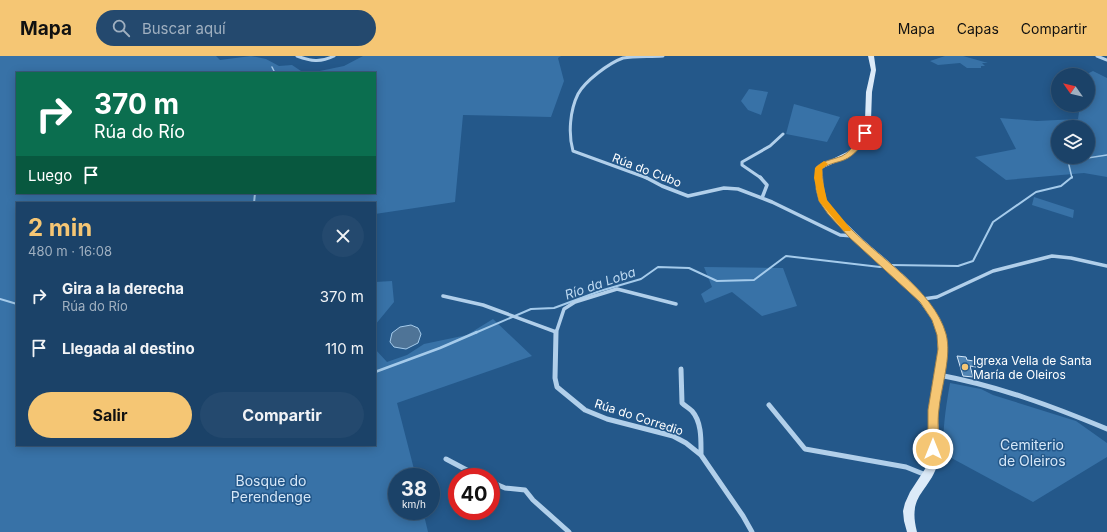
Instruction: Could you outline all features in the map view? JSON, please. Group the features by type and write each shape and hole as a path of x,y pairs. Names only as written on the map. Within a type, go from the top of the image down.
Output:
{"street":[{"path":"297,56 314,62 325,61 334,56"},
{"name":"Rúa do Cubo","path":"663,56 632,56 623,59 610,65 584,85 578,94 571,123 570,145 573,151 601,162 640,174 662,186 688,196 731,188 762,198 840,235 853,236"},
{"path":"871,56 874,64 868,93 869,111 865,133 858,146 845,157 825,163 818,168 818,178 823,201 853,236 923,299 936,319 942,335 943,349 933,410 933,462 909,504 911,532"},
{"path":"1097,56 1107,60"},
{"path":"762,198 767,185 765,181 742,166 742,162 770,146 783,134"},
{"path":"923,299 937,297 994,271 1052,256 1071,258 1107,266"},
{"name":"Rúa do Corredio","path":"676,304 617,289 575,302 564,309 556,332 555,378 557,387 585,410 607,419 673,436 686,443 701,455 743,516 752,532"},
{"path":"443,296 483,304 556,332"},
{"name":"Rúa do Corredio","path":"681,369 682,403 694,413 702,441 701,455"},
{"path":"938,375 968,380 1015,392 1066,411 1107,429"},
{"path":"769,405 804,449 906,467 926,475"},
{"path":"446,459 463,468"},
{"path":"500,486 505,488 525,490 533,500 569,532"}],"green space":[{"name":"Bosque do Perendenge","path":"0,56 216,56 220,60 251,56 266,59 279,66 292,65 302,72 16,72 16,194 376,194 376,72 315,72 344,66 363,56 561,56 558,58 564,81 551,117 463,115 455,202 376,214 376,202 16,202 16,446 376,446 376,350 387,362 407,355 424,344 467,335 493,319 532,356 397,403 414,468 388,468 388,520 425,520 428,532 0,532"},
{"path":"945,56 963,56 988,63 982,63 985,66 981,66 981,68 967,68 960,63 938,65 930,61"},
{"path":"1095,72 1107,78 1107,177 1084,173 1006,180 975,157 1016,149 1000,118 1037,121 1051,120 1051,164 1095,164 1095,120 1058,120 1078,119 1079,112 1095,112"},
{"path":"749,89 768,92 761,115 748,110 741,101"},
{"path":"794,104 840,117 827,142 786,134"},
{"path":"1034,197 1074,210 1073,218 1032,205"},
{"path":"704,267 783,268 797,306 762,316 732,292 705,303 701,294 712,287"},
{"path":"392,281 394,302 376,324 376,282"},
{"name":"Cemiterio de Oleiros","path":"950,383 981,389 993,395 1076,421 1107,443 1107,457 1033,502 944,454 944,427"}],"shaded area":[{"path":"411,325 418,328 421,334 418,343 406,349 394,347 390,342 392,333 400,327"}],"building":[{"name":"Igrexa Vella de Santa María de Oleiros","path":"957,356 966,357 967,360 974,361 976,367 970,366 973,377 963,376"}],"waterway":[{"path":"272,67 274,72"},
{"name":"Río da Loba","path":"1072,177 1068,161 1107,155"},
{"name":"Río da Loba","path":"891,265 958,266 973,261 993,222 1036,192 1061,186 1072,177"},
{"path":"254,202 255,194"},
{"name":"Río da Loba","path":"475,333 531,309 554,308 600,291 641,279 658,267 689,268 717,281 754,280 786,256 880,267 885,266"},
{"name":"Río da Loba","path":"0,299 16,304"},
{"name":"Río da Loba","path":"376,372 440,348 477,332"}],"slow traffic":[{"path":"824,164 818,168 818,178 823,201 847,230"}],"place":[{"name":"Igrexa Vella de Santa María de Oleiros","path":"965,367"}],"route":[{"path":"865,133 858,146 845,157 825,163 818,168 820,189 823,201 831,212 853,236 923,299 936,319 942,335 943,349 933,410 933,449"}]}
